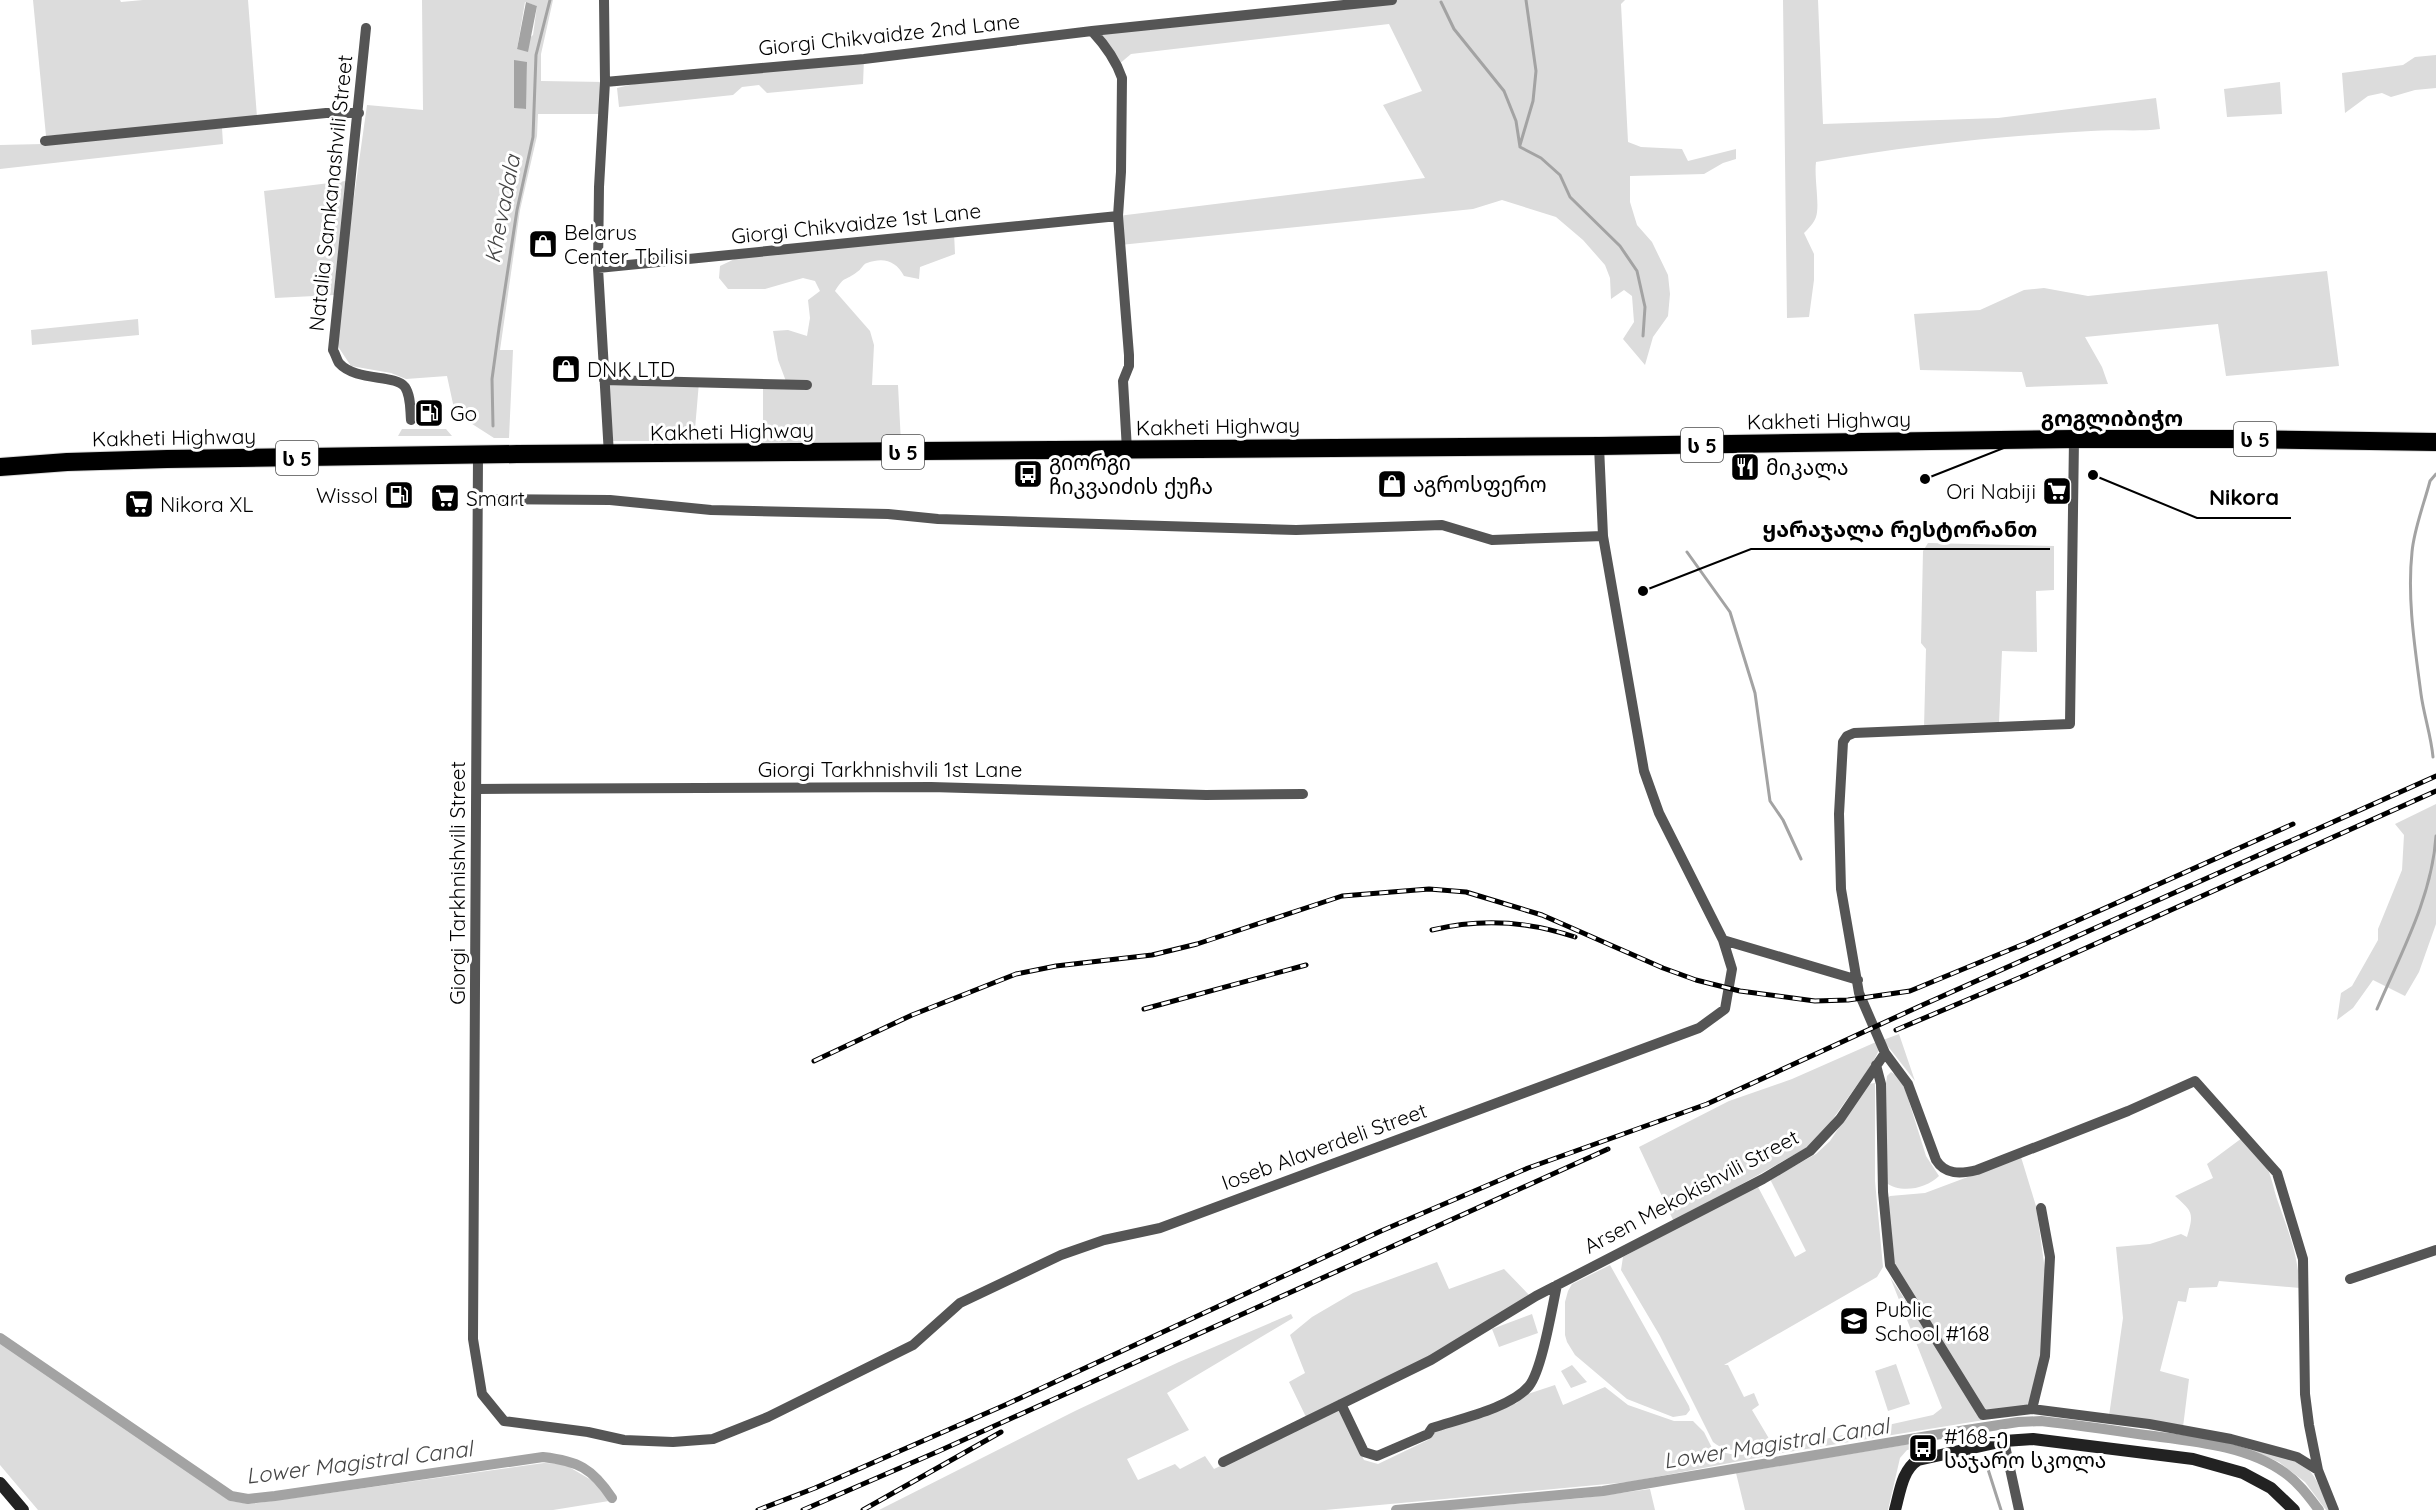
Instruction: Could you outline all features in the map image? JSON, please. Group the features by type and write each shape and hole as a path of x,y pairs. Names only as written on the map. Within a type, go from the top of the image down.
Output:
{"highway":[{"name":"Kakheti Highway","path":"0,467 167,459 1599,446 2074,439 2436,442"}],"street":[{"path":"604,0 605,82 599,187 598,268 609,455"},
{"name":"Giorgi Chikvaidze 2nd Lane","path":"605,82 864,59 1092,31 1392,0"},
{"name":"Natalia Samkanashvili Street","path":"366,28 333,350 339,363 360,376 397,382 404,386 409,396 411,420"},
{"path":"1092,31 1118,65 1122,78 1118,216 1129,355 1129,366 1123,381 1127,450"},
{"path":"45,141 315,114 358,112"},
{"name":"Giorgi Chikvaidze 1st Lane","path":"598,268 1118,216"},
{"path":"604,380 807,385"},
{"path":"2074,439 2070,724 1854,733 1847,736 1843,742 1839,814 1841,889 1859,993 1885,1053 1908,1084 1941,1168 1964,1173 1977,1170 2127,1111 2195,1081 2277,1173 2303,1259 2306,1394 2309,1425 2318,1470 2334,1510"},
{"name":"Ioseb Alaverdeli Street","path":"475,1310 473,1339 482,1394 504,1421 588,1432 624,1440 673,1442 713,1439 768,1417 913,1345 960,1303 1060,1255 1104,1240 1160,1228 1699,1028 1725,1009 1732,969 1723,940 1659,813 1644,771 1603,536 1599,446"},
{"name":"Giorgi Tarkhnishvili Street","path":"475,1310 478,456"},
{"path":"478,499 610,500 711,510 888,514 938,519 1296,530 1442,525 1492,540 1603,536"},
{"name":"Giorgi Tarkhnishvili 1st Lane","path":"477,789 931,787 1206,795 1303,794"},
{"path":"1723,940 1858,980"},
{"name":"Arsen Mekokishvili Street","path":"1222,1462 1431,1360 1557,1285 1763,1179 1810,1151 1840,1119 1885,1053"},
{"path":"1876,1065 1881,1084 1883,1192 1890,1265 1983,1415 2032,1408 2149,1424 2231,1439 2297,1457 2318,1470"},
{"path":"2032,1408 2045,1356 2050,1257 2040,1208"},
{"path":"2350,1279 2436,1250"},
{"path":"1341,1404 1364,1452 1377,1456 1428,1434 1432,1428 1504,1403 1530,1385 1544,1348 1557,1285"},
{"path":"1895,1510 1906,1473 1918,1460 2004,1441 2047,1440 2193,1459 2243,1473 2271,1488 2294,1510"},
{"path":"2004,1441 2019,1510"},
{"path":"0,1483 23,1510"}],"shaded area":[{"path":"33,0 120,0 121,2 248,0 257,117 46,136"},
{"path":"422,0 553,0 541,54 541,81 605,82 603,114 538,114 537,136 520,210 500,350 513,350 509,438 494,438 455,413 447,376 406,379 391,373 351,366 339,348 337,339 344,268 367,105 423,110","holes":["525,2 537,6 533,35 517,49","514,61 527,63 525,109 514,107"]},
{"path":"1392,0 1625,0 1621,4 1628,142 1641,147 1682,149 1688,161 1736,149 1736,159 1723,163 1704,174 1630,176 1630,202 1637,225 1652,242 1668,275 1670,294 1668,316 1653,337 1645,365 1623,339 1634,322 1632,296 1624,290 1611,299 1610,278 1605,265 1583,240 1556,217 1502,200 1473,209 1120,245 1118,216 1425,178 1383,105 1422,91 1389,24 1131,54 1118,65 1092,31"},
{"path":"1783,0 1818,0 1823,124 1998,118 2156,98 2160,129 2100,130 1987,139 1918,146 1816,162 1817,212 1814,221 1804,233 1814,254 1814,280 1809,317 1787,318"},
{"path":"526,2 537,6 528,52 517,49"},
{"path":"2436,55 2436,88 2415,90 2391,97 2382,93 2368,96 2345,113 2342,73 2403,65 2415,57"},
{"path":"864,59 863,84 767,93 759,85 742,87 733,95 619,107 617,88 668,76"},
{"path":"514,60 527,62 526,109 514,108"},
{"path":"2280,82 2282,114 2227,117 2224,89"},
{"path":"222,128 223,144 0,169 0,145 43,144"},
{"path":"346,181 334,295 275,298 264,191"},
{"path":"954,232 955,254 920,267 919,279 904,276 893,264 879,260 866,264 843,281 835,291 870,331 874,345 872,385 898,385 901,443 763,442 763,384 787,384 778,360 773,331 788,330 807,336 810,318 808,300 820,291 815,281 803,278 765,289 728,289 719,278 720,266 745,254"},
{"path":"2327,271 2339,366 2226,376 2218,324 2085,337 2102,367 2108,384 2026,387 2022,372 1920,370 1914,314 1980,310 2024,290 2044,288 2088,296"},
{"path":"138,319 139,335 32,345 31,330"},
{"path":"604,380 699,382 694,441 608,441"},
{"path":"402,429 446,429 452,436 398,436"},
{"path":"1928,543 2054,546 2054,590 2036,591 2037,652 2002,651 1999,723 1924,728 1926,649 1921,643 1923,551"},
{"path":"2436,804 2436,924 2419,972 2405,996 2373,980 2353,1008 2337,1020 2341,993 2352,986 2378,940 2378,929 2402,870 2404,835 2395,824"},
{"path":"1899,1034 1915,1081 1883,1040"},
{"path":"1876,1042 1879,1050 1872,1064 1820,1137 1808,1147 1674,1222 1639,1147 1729,1101 1792,1079"},
{"path":"1891,1072 1902,1079 1926,1156 1939,1176 1920,1187 1898,1188 1885,1182 1885,1091 1887,1076"},
{"path":"1875,1083 1875,1181 1883,1267 1877,1277 1724,1365 1728,1365 1744,1397 1754,1393 1759,1405 1752,1410 1774,1447 1780,1449 1933,1415 1942,1408 1890,1277 1984,1420 1782,1453 1629,1482 1325,1510 879,1510 1075,1411 1179,1362 1291,1314 1293,1318 1167,1393 1189,1430 1127,1459 1138,1480 1175,1464 1180,1469 1205,1456 1214,1469 1338,1409 1364,1460 1378,1464 1428,1440 1434,1431 1507,1407 1517,1403 1522,1396 1555,1385 1563,1405 1605,1387 1628,1405 1674,1421 1693,1421 1704,1432 1713,1450 1735,1455 1771,1452 1770,1447 1733,1450 1713,1442 1660,1336 1621,1270 1623,1257 1757,1185 1795,1257 1806,1251 1770,1179 1816,1154 1830,1141 1868,1084"},
{"path":"2242,1138 2262,1159 2269,1172 2292,1244 2300,1288 2219,1281 2217,1287 2189,1288 2186,1302 2178,1301 2160,1371 2189,1379 2183,1427 2109,1416 2123,1318 2116,1247 2150,1244 2181,1234 2187,1237 2191,1223 2190,1213 2175,1196 2213,1178 2207,1164"},
{"path":"2021,1157 2036,1206 2045,1270 2042,1351 2031,1400 2026,1406 1986,1413 1892,1264 1885,1200 1890,1196 1925,1193"},
{"path":"1437,1262 1449,1289 1504,1269 1531,1297 1442,1351 1306,1417 1289,1382 1305,1373 1290,1335 1312,1317 1353,1293"},
{"path":"1610,1265 1689,1406 1690,1410 1686,1415 1673,1417 1627,1399 1575,1355 1567,1342 1565,1302 1568,1291 1572,1284"},
{"path":"1532,1314 1538,1333 1499,1347 1492,1329"},
{"path":"0,1342 230,1501 251,1504 544,1463 564,1464 598,1484 609,1501 553,1510 38,1510 0,1465"},
{"path":"1896,1364 1910,1404 1888,1411 1875,1371"},
{"path":"1572,1365 1587,1382 1571,1388 1561,1371"},
{"path":"1916,1443 1916,1448 1907,1450 1900,1458 1888,1510 1745,1510 1736,1473"},
{"path":"2239,1445 2285,1457 2307,1468 2314,1477 2330,1510 2326,1510 2305,1482 2279,1462"},
{"path":"1650,1489 1655,1510 1443,1510 1583,1498"}],"waterway":[{"name":"Khevadala","path":"493,426 492,379 517,210 533,137 536,55 550,0"},
{"path":"1520,145 1533,101 1536,71 1526,0"},
{"path":"1441,2 1454,29 1504,91 1516,121 1520,147 1541,158 1560,175 1570,197 1620,246 1637,271 1645,307 1643,336"},
{"path":"2433,757 2422,702 2410,588 2415,534 2430,481 2436,474"},
{"path":"1687,552 1730,612 1755,693 1770,801 1783,820 1801,859"},
{"path":"2377,1009 2422,903 2436,836"},
{"name":"Lower Magistral Canal","path":"0,1338 231,1496 248,1499 275,1496 543,1457 566,1461 583,1468 598,1480 612,1498"},
{"name":"Lower Magistral Canal","path":"1396,1510 1603,1491 1928,1436 2018,1422 2041,1421 2199,1442 2236,1450 2254,1456 2285,1473 2319,1510"},
{"path":"1986,1463 2001,1510"}],"railway":[{"path":"758,1510 815,1488 1005,1405 1381,1231 1528,1168 1707,1104 1918,1007 2436,776"},
{"path":"1896,1030 2026,975 2436,791"},
{"path":"2018,947 2293,824"},
{"path":"814,1061 912,1015 1016,974 1056,966 1152,955 1197,944 1342,896 1429,889 1466,892 1542,915 1696,980 1740,991 1815,1001 1848,1000 1910,991 2024,944"},
{"path":"1432,930 1468,924 1504,923 1540,927 1575,937"},
{"path":"1144,1009 1306,965"},
{"path":"803,1510 939,1451 1608,1149"},
{"path":"863,1510 1001,1432"}],"place":[{"name":"Belarus Center Tbilisi","path":"543,244"},
{"name":"DNK LTD","path":"566,369"},
{"name":"Go","path":"429,413"},
{"name":"მიკალა","path":"1745,467"},
{"name":"გიორგი ჩიკვაიძის ქუჩა","path":"1028,474"},
{"name":"Nikora","path":"2093,475"},
{"name":"გოგლიბიჭო","path":"1925,479"},
{"name":"აგროსფერო","path":"1392,484"},
{"name":"Ori Nabiji","path":"2057,491"},
{"name":"Wissol","path":"399,495"},
{"name":"Smart","path":"445,498"},
{"name":"Nikora XL","path":"139,504"},
{"name":"ყარაჯალა რესტორანთ","path":"1643,591"},
{"name":"Public School #168","path":"1854,1321"},
{"name":"#168-ე საჯარო სკოლა","path":"1923,1448"}]}
